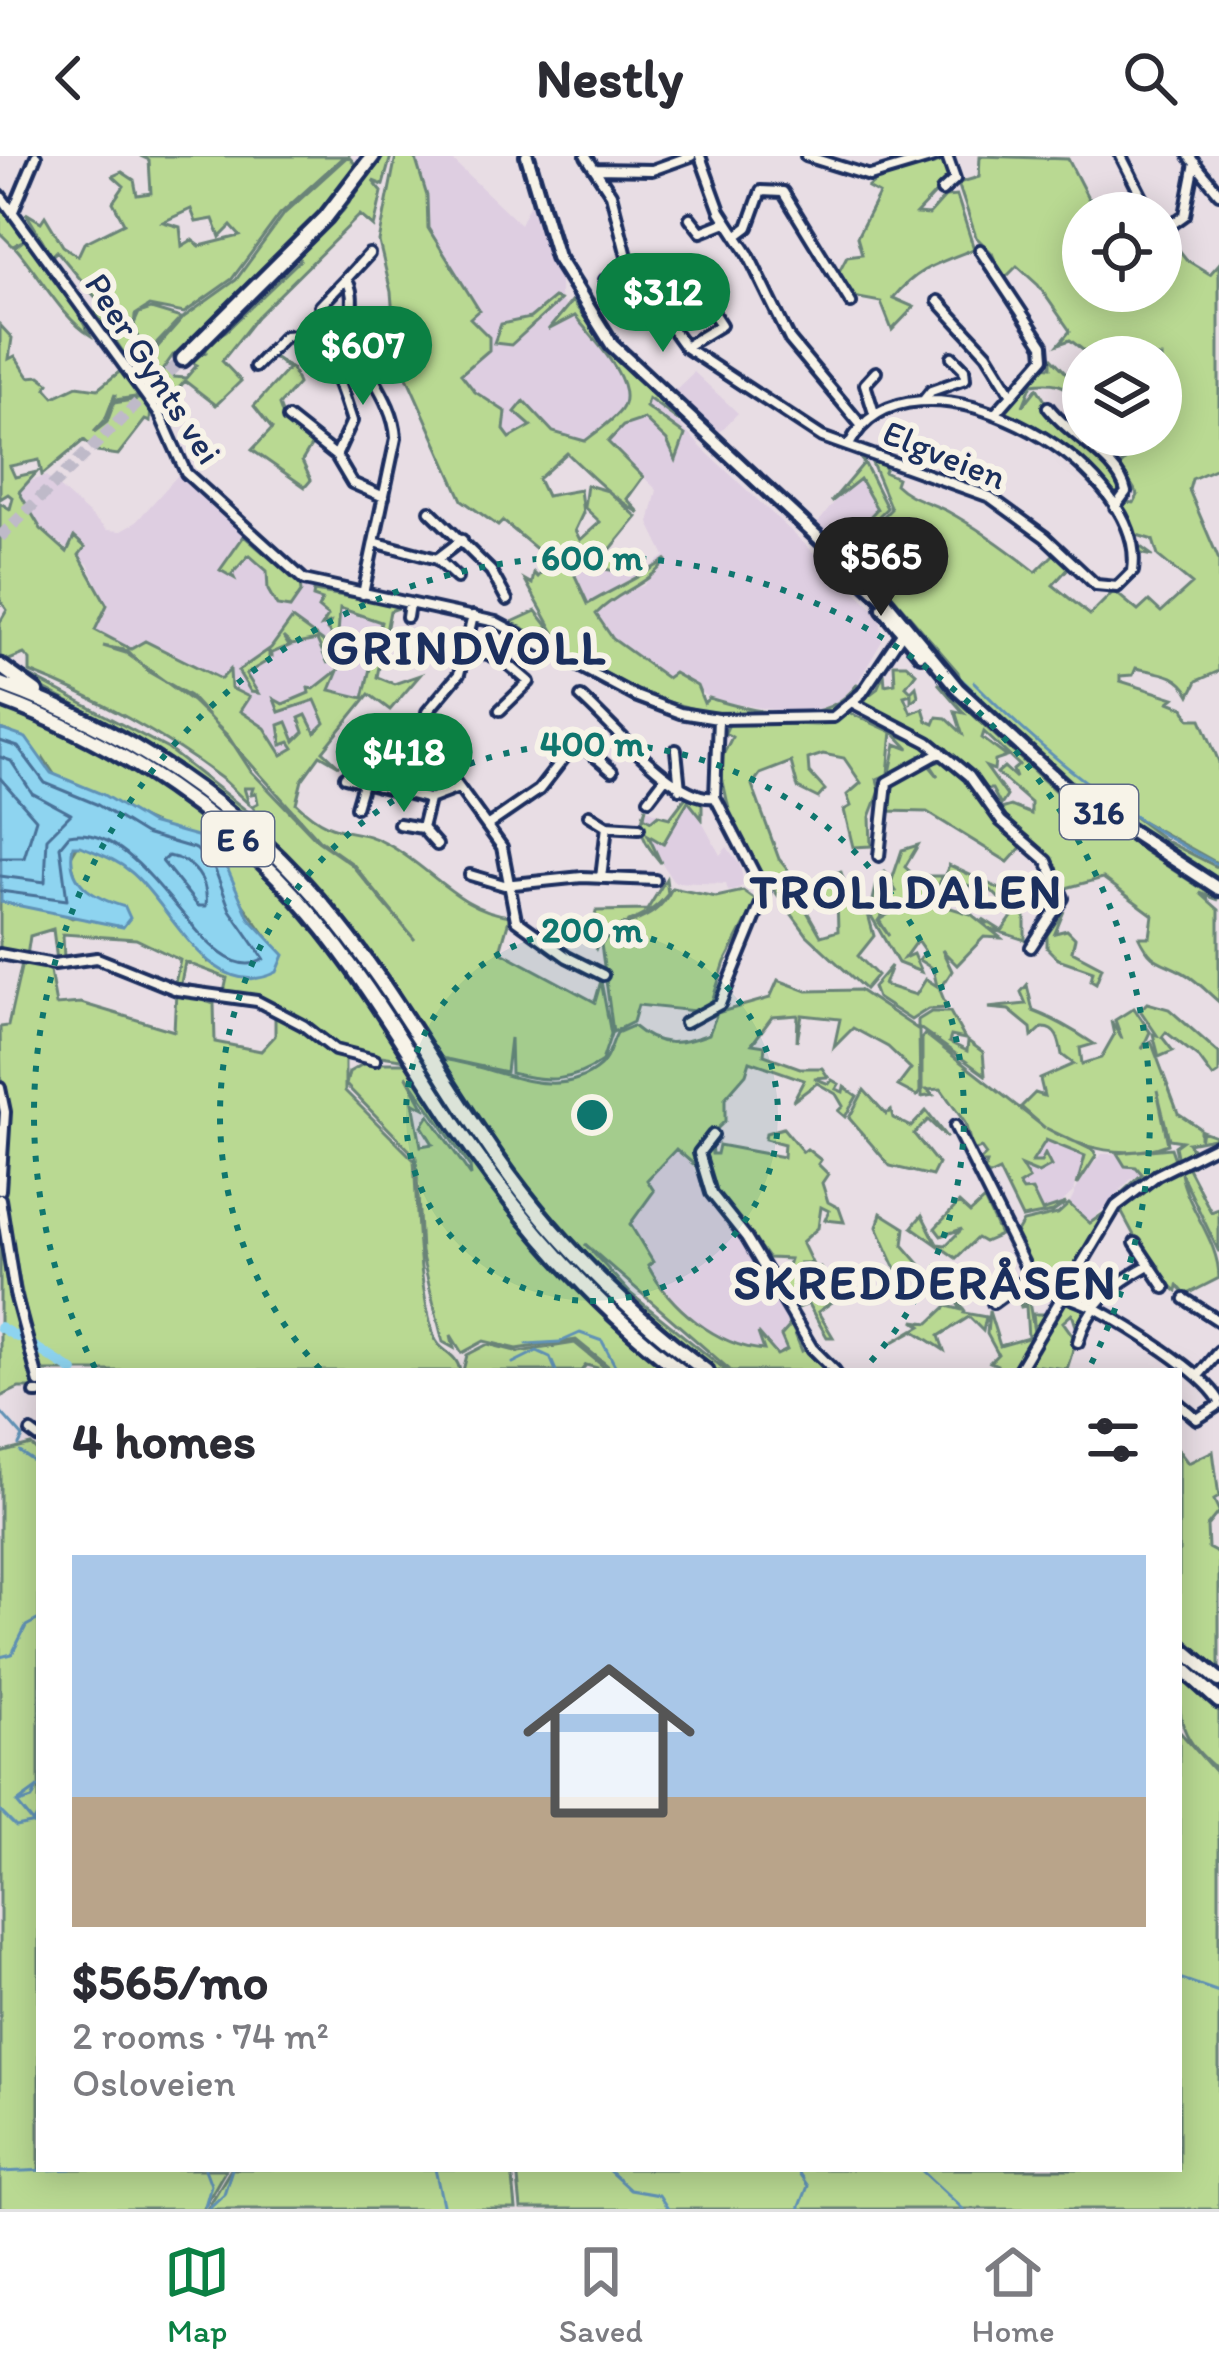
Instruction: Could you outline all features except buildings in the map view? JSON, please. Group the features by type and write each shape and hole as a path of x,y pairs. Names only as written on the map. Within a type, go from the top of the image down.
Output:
{"highway":[{"path":"183,358 326,217 370,157"},
{"name":"E 6","path":"0,667 63,709 164,765 261,840 338,923 558,1236 647,1324 702,1368"},
{"name":"E 6","path":"0,684 63,709"},
{"name":"E 6","path":"0,699 128,759 239,840 310,912 491,1175 552,1251 678,1368"},
{"path":"1182,1649 1219,1680"},
{"path":"1182,1668 1219,1700"}],"main road":[{"name":"316","path":"527,156 557,256 612,345 868,588 959,690 1073,794 1219,889"}],"street":[{"path":"13,211 36,156"},
{"name":"Elgveien","path":"586,156 614,202 631,272 685,347 803,426 849,446 990,496 1102,588 1123,584 1134,567 1115,506 1059,449 995,414 923,401 874,413 849,446"},
{"path":"596,169 652,170 695,156 800,357 861,425"},
{"path":"806,156 878,176 937,156"},
{"path":"845,156 848,171"},
{"path":"942,191 955,179 947,156"},
{"path":"1120,156 1139,192"},
{"path":"1192,159 1219,193"},
{"path":"1182,217 1192,159"},
{"path":"736,237 748,227 761,191 783,192 850,303"},
{"name":"Peer Gynts vei","path":"0,195 160,415 186,473 294,574 363,595 473,616 530,636 590,674 648,702 718,719 812,722 833,717 853,703"},
{"path":"690,218 701,232 726,222"},
{"name":"Elgveien","path":"980,250 1043,345 1043,358 995,414"},
{"path":"320,306 369,254"},
{"path":"605,280 631,272"},
{"path":"346,279 351,288 354,340 395,427 363,595"},
{"path":"685,347 721,325 704,299"},
{"path":"938,301 987,354 1011,393"},
{"path":"255,367 297,334 322,350 352,421 336,456"},
{"name":"Elgveien","path":"923,401 931,391 964,379 966,371 952,357"},
{"name":"Elgveien","path":"874,413 866,384 876,373"},
{"name":"Elgveien","path":"1048,407 1081,444 1120,474 1126,492 1115,506"},
{"path":"288,418 336,456 352,483 384,497"},
{"path":"430,512 491,571 507,600"},
{"path":"437,559 462,540"},
{"path":"374,542 437,559 458,578"},
{"path":"407,617 409,604"},
{"path":"473,616 458,674 430,707 425,725 431,749 504,853 516,920 603,975"},
{"path":"906,633 853,703 941,752 974,782 1000,821 1042,856 1058,881 1061,904 1031,946"},
{"path":"466,650 502,659 529,682 500,710"},
{"path":"581,697 665,778 697,798 715,797"},
{"path":"685,1023 721,1004 765,894 715,797 718,719"},
{"path":"488,825 539,790 578,741 612,771"},
{"path":"377,747 378,786"},
{"path":"676,750 680,789"},
{"path":"879,856 887,782 896,772 941,752"},
{"path":"345,778 429,799 459,788"},
{"path":"649,799 665,778"},
{"path":"356,806 362,783"},
{"path":"422,828 429,799"},
{"path":"590,815 607,826 639,828"},
{"path":"399,824 422,828 437,845"},
{"path":"601,878 607,826"},
{"path":"470,875 509,884 655,880"},
{"path":"0,954 54,964 92,957 177,990 257,1001 303,1025 334,1050 375,1060"},
{"path":"0,1088 5,1112 0,1194 15,1294 36,1382"},
{"path":"955,1126 1030,1276 1047,1290 1065,1293 1094,1308 1198,1376 1219,1403 1197,1419"},
{"path":"713,1135 698,1157 706,1184 750,1243 812,1348 832,1368"},
{"path":"1020,1368 1096,1233 1124,1198 1219,1144"},
{"path":"1135,1243 1165,1288"},
{"path":"1078,1342 1094,1308 1117,1283 1147,1266"},
{"path":"993,1303 1030,1276"},
{"path":"1185,1299 1219,1321"},
{"path":"1198,1376 1219,1351"},
{"path":"1182,1406 1197,1419 1201,1430"}],"shaded area":[{"path":"448,156 520,224 530,203 560,281 560,300 702,448 872,607 881,622 882,641 848,699 826,712 799,714 713,700 674,674 668,678 613,639 596,614 621,591 643,586 664,561 588,604 571,567 582,558 641,574 665,556 649,523 657,490 607,442 632,417 585,442 569,441 553,433 524,401 532,426 510,438 461,374 489,350 489,338 470,317 479,310 428,228 427,196 416,159"},
{"path":"694,372 738,413 716,436 671,394"},
{"path":"865,463 887,508 841,553 814,528"},
{"path":"179,474 299,583 328,590 339,607 381,622 363,698 333,693 331,723 282,755 265,728 240,710 245,700 221,680 159,646 132,650 94,630 107,605 88,564 41,529 19,492 25,483 46,476 107,530 121,531 135,523"},
{"path":"686,797 700,803 701,820 720,855 727,847 740,865 744,885 734,891 728,891 726,884 674,882 648,841 642,827 647,809 669,818"},
{"path":"1015,1108 1085,1156 1074,1191 1055,1209 1032,1210 1017,1181"},
{"path":"676,1149 687,1154 706,1194 774,1289 799,1337 786,1351 777,1355 738,1348 712,1336 658,1284 648,1265 653,1261 630,1224 641,1213 653,1168"},
{"path":"1130,1153 1142,1174 1130,1180 1090,1223 1069,1204 1084,1174 1102,1154"}],"green space":[{"path":"140,156 344,156 280,214 232,279 184,313 149,306 135,315 133,340 155,382 149,389 95,314 102,305 57,251 52,256 61,271 26,213 41,222 45,216 63,246 78,256 84,243 124,223 113,202 124,186 113,176 122,172 134,180 137,195 151,193 149,160","holes":["191,209 196,222 213,219 220,237 231,226 240,236 200,246 192,240 182,246 180,227 163,222"]},
{"path":"348,156 355,164 296,241 181,356 173,355 161,372 167,368 173,377 186,378 197,365 189,361 206,352 206,343 226,331 300,260 298,255 343,211 384,156 391,156 383,185 373,181 382,192 374,227 360,215 257,317 222,361 241,381 216,405 185,381 163,406 172,414 169,418 155,398 160,386 166,387 155,377 148,358 184,317 236,280 284,214"},
{"path":"396,156 425,156 416,160 427,196 428,228 479,310 470,318 489,337 489,350 461,374 475,392 506,412 504,430 510,438 531,426 515,412 524,401 553,432 585,441 621,410 625,399 619,375 575,316 548,330 572,301 617,360 682,423 648,398 646,407 685,435 676,460 667,441 644,419 623,426 608,442 643,477 627,499 640,513 567,453 538,479 546,496 580,490 583,513 575,530 580,540 600,522 584,507 587,485 608,491 637,517 609,551 623,572 598,568 582,558 571,567 588,604 667,559 651,576 596,614 613,639 667,678 674,673 697,686 704,703 709,698 769,712 809,712 844,698 858,683 850,700 826,715 705,712 650,697 512,622 536,611 557,638 525,580 532,584 534,573 538,577 546,568 539,551 503,521 498,526 462,500 396,352 391,292 379,242"},
{"path":"980,156 1068,159 1085,192 1062,192 1062,312 1182,312 1182,254 1210,274 1219,264 1219,467 1192,479 1189,490 1219,560 1219,671 1197,681 1190,695 1174,678 1153,671 1136,668 1133,675 1120,676 1120,681 1174,698 1169,702 1184,708 1190,719 1201,719 1219,762 1219,864 1133,816 1166,841 1219,868 1219,884 1070,787 962,686 958,672 883,585 882,574 873,568 877,558 847,553 891,509 869,456 888,462 884,472 897,478 895,484 901,489 971,525 1036,572 1056,552 1070,566 1053,585 1090,615 1114,591 1138,611 1149,601 1161,612 1192,584 1158,556 1153,540 1137,535 1135,543 1153,556 1137,553 1121,511 1125,502 1134,503 1138,495 1120,466 1129,456 1182,456 1182,336 1066,336 1070,331 1038,285 1017,266 1003,280 992,253 976,237 958,183 979,177"},
{"path":"945,159 950,178 916,214 929,215 945,197 957,196 974,249 910,280 893,298 914,307 892,330 881,302 848,296 836,277 847,256 862,254 857,237 879,194 868,188 877,180"},
{"path":"0,203 63,286 90,335 60,307 15,247 24,240 13,246 0,233"},
{"path":"554,298 560,300 511,345 494,343 501,324 530,318"},
{"path":"151,309 181,318 144,357 134,324 139,313"},
{"path":"0,325 12,338 9,359 15,356 29,377 40,376 49,383 46,388 54,397 77,386 98,389 123,369 142,396 115,400 115,394 105,420 94,432 107,422 114,403 144,398 151,406 150,422 145,420 118,455 97,452 84,440 42,475 39,460 10,466 15,477 37,472 19,492 41,529 67,552 74,537 85,547 79,555 107,605 95,630 131,649 145,641 221,679 230,670 231,688 249,697 240,711 265,728 282,755 294,748 290,742 282,745 279,725 287,722 295,741 304,732 299,718 306,715 315,733 325,723 315,700 279,712 274,699 283,704 309,693 308,688 314,689 338,670 337,655 340,666 330,690 363,698 381,622 340,608 338,634 332,635 327,630 330,623 322,626 328,616 318,608 322,600 313,597 314,591 404,606 390,611 377,677 394,684 420,675 390,710 369,694 323,751 339,766 320,755 302,780 296,803 334,828 389,845 476,906 510,916 500,951 595,1002 601,981 611,1034 602,1061 558,1079 511,1073 510,1038 506,1072 437,1057 347,930 243,817 161,753 0,663 0,622 7,610 0,600 0,503 10,509 13,498 8,494 0,499","holes":["24,654 30,660 30,672 152,732 221,778 249,804 244,788 253,788 251,794 256,793 258,803 252,806 266,826 168,749 4,662","234,745 319,840 353,864 415,940 351,864 318,841 251,771"]},
{"path":"271,355 292,369 298,384 279,405 283,416 314,441 302,461 311,480 305,487 252,450 272,429 254,406 288,369"},
{"path":"1051,357 1062,369 1062,386 1032,384 1023,406 1037,388 1047,404 1045,410 1062,428 1062,449 1043,433 1002,413 1041,366 1051,367"},
{"path":"855,452 859,452 887,508 841,553 826,536 851,537 877,509 860,479 831,502 864,463"},
{"path":"1071,456 1094,456 1121,485 1120,497"},
{"path":"244,536 300,584 301,592 290,608 277,606 268,590 267,571 249,555 232,574 234,578 220,570"},
{"path":"292,619 324,642 328,664 317,640 292,645 283,637 289,646 272,653 272,658 269,651 269,660 246,674 258,693 251,692 238,671 271,648"},
{"path":"894,664 906,664 916,673 906,686 911,691 916,686 918,696 911,702 911,694 904,696 911,713 923,708 927,721 934,724 937,717 946,718 962,733 955,711 964,713 938,683 1063,798 1219,900 1200,893 1219,910 1219,1002 1148,951 1139,937 1150,937 1153,915 1103,878 1066,888 1047,856 998,810 997,809 1000,804 992,789 984,789 932,741 865,708 865,698 877,689 884,673 885,685 895,683","holes":["984,732 1019,765 1013,770 1016,778 1004,767 997,773 1031,803 1031,814 1011,806 998,810 1007,796 986,767 994,770 995,761 1007,757 982,738"]},
{"path":"0,708 68,735 129,768 235,847 325,945 407,1060 336,1049 271,1005 223,997 227,978 185,962 180,988 174,987 180,960 136,939 63,934 64,960 57,961 53,929 30,936 27,956 0,952 0,884 72,918 120,906 82,897 70,858 79,843 117,845 208,962 278,952 233,891 157,825 60,783 44,759 42,765 12,733 0,729"},
{"path":"850,713 892,732 888,774 877,779 880,791 870,817 871,846 853,847 844,810 851,806 847,795 861,783 844,758 823,754 808,759 809,772 825,790 818,798 798,788 791,762 760,774 752,785 779,859 806,893 801,901 821,936 838,931 837,898 815,901 828,873 841,872 848,894 865,903 874,936 858,956 877,975 865,989 807,935 735,837 719,763 732,737 725,733 730,722 817,725"},
{"path":"894,733 931,750 929,758 921,756 923,760 890,773 896,744 909,749"},
{"path":"116,742 214,810 291,881 358,961 426,1058 418,1059 308,903"},
{"path":"946,760 1024,844 1008,862 927,812 886,811 886,791 895,776 928,764 938,776 930,764"},
{"path":"668,784 702,802 702,819 688,801 663,844 648,835 661,863 647,844 642,824 646,807 644,817 651,821 658,815 670,818 686,797"},
{"path":"918,845 905,867 915,876 942,876 934,903 971,914 1001,938 984,937 957,965 942,950 952,971 940,990 947,1008 928,1009 911,1020 877,998 873,987 891,966 884,985 916,995 926,979 937,986 933,969 919,960 924,950 917,940 904,958 913,954 921,972 898,963 870,914 878,878 888,906 878,921 889,936 879,920 895,910 889,893 896,891 884,871 892,880 902,850"},
{"path":"949,865 1004,891 1025,909 1025,940 988,928 983,919 1002,931 1014,914 991,890 943,880"},
{"path":"666,879 668,894 658,904 608,933 596,948 592,937 596,911 647,910"},
{"path":"672,888 716,897 743,891 757,901 725,962 711,1004 695,1011 638,1005 633,1022 613,1032 601,944 618,929 656,910"},
{"path":"1064,911 1055,933 1067,930 1075,938 1072,951 1102,967 1096,983 1091,980 1093,971 1058,959 1047,948 1047,935"},
{"path":"1,956 49,965 56,1005 81,1003 174,1031 176,991 214,1004 215,1042 261,1051 275,1036 275,1011 345,1056 345,1091 414,1160 428,1314 436,1341 459,1368 38,1368 3,1204 0,1027 8,1026 22,963"},
{"path":"778,980 807,991 859,990 919,1030 920,1092 917,1096 898,1086 911,1069 888,1047 853,1028 834,1047 840,1019 802,1015 797,1041 798,1015 772,1017 752,1044 765,1046 764,1055 800,1068 822,1068 828,1077 814,1078 829,1084 832,1080 839,1084 836,1089 843,1092 844,1087 857,1096 845,1117 838,1111 843,1106 836,1094 817,1083 793,1101 804,1080 750,1061 746,1074 725,1098 725,1121 698,1147 697,1167 676,1149 647,1180 654,1191 630,1224 653,1262 648,1266 657,1281 696,1322 729,1341 764,1350 758,1333 777,1355 787,1350 781,1336 789,1327 787,1314 802,1351 807,1348 827,1368 728,1368 585,1244 631,1294 723,1368 711,1368 634,1303 563,1228 498,1147 438,1059 521,1079 562,1083 582,1078 600,1066 617,1033 633,1026 660,1041 679,1042 709,1034 717,1013 770,998"},
{"path":"1027,985 1033,1011 1094,1044 1080,1048 1082,1064 1101,1058 1114,1035 1111,1021 1122,1039 1115,1020 1134,1008 1150,1032 1142,1049 1151,1041 1178,1113 1200,1128 1200,1141 1188,1143 1194,1151 1178,1161 1175,1146 1182,1141 1169,1139 1157,1090 1168,1144 1121,1152 1075,1142 1096,1156 1077,1185 1085,1156 1046,1140 1032,1162 1041,1162 1045,1154 1051,1166 1038,1173 1021,1166 1029,1179 1019,1185 1023,1191 1032,1190 1042,1211 1066,1203 1053,1212 1022,1218 999,1171 990,1175 984,1172 987,1163 978,1163 986,1155 981,1148 973,1151 965,1123 941,1089 927,1090 933,1095 922,1097 922,1038 925,1034 1045,1128 1021,1107 1035,1093 1044,1096 1040,1079 1074,1064 1062,1055 1052,1030 1042,1028 1032,1037 1031,1028 1009,1010 988,1008 1026,1004 1021,992"},
{"path":"1147,1003 1169,1009 1219,1053 1219,1073 1213,1077 1199,1058 1166,1032 1162,1037 1173,1051 1159,1057 1153,1034 1157,1035 1140,1010"},
{"path":"931,1012 950,1012 965,1039 951,1036 949,1042 967,1051 968,1041 983,1052 985,1075 918,1027 918,1020"},
{"path":"365,1063 409,1063 528,1228 595,1302 668,1368 610,1368 576,1340 517,1349 484,1341 462,1353 451,1335 454,1348 443,1342 421,1252 416,1157 346,1085 349,1072","holes":["406,1075 470,1167 471,1176 429,1115 422,1126 433,1144 421,1146 413,1102 424,1108"]},
{"path":"431,1066 512,1185 696,1368 671,1360 594,1290 473,1138 423,1067"},
{"path":"864,1090 886,1114 891,1110 893,1118 911,1127 926,1111 947,1138 928,1120 914,1134 938,1164 932,1176 890,1166 849,1118"},
{"path":"783,1128 803,1152 807,1149 821,1160 818,1164 828,1174 822,1183 828,1202 839,1208 844,1222 825,1220 829,1211 821,1207 818,1228 802,1242 812,1263 800,1263 805,1275 820,1267 835,1300 818,1312 833,1337 827,1337 808,1304 793,1310 769,1270 786,1272 790,1259 768,1258 721,1199 701,1157 711,1142 712,1154 717,1154 719,1145 783,1157 784,1144 765,1139 766,1133"},
{"path":"1202,1131 1219,1137 1200,1141"},
{"path":"1171,1148 1176,1162 1115,1199 1142,1174 1136,1167 1125,1166 1117,1153"},
{"path":"1187,1163 1194,1164 1188,1168 1211,1212 1219,1209 1219,1252 1181,1173 1214,1251 1219,1278 1186,1295 1154,1272 1161,1266 1152,1269 1121,1211 1111,1221 1120,1206"},
{"path":"984,1200 1000,1235 984,1242 977,1238 956,1258 912,1227 922,1215 937,1244 946,1245 962,1229 941,1236 935,1228 959,1203 970,1213"},
{"path":"1069,1204 1090,1223 1110,1209 1069,1279 1049,1286 1032,1274 1013,1239 1023,1222 1058,1214"},
{"path":"881,1213 905,1228 903,1245 935,1282 945,1282 964,1313 986,1317 983,1331 969,1317 939,1336 944,1350 913,1330 921,1326 914,1321 929,1323 947,1306 962,1310 949,1292 949,1303 942,1290 916,1271 903,1285 877,1227"},
{"path":"0,1225 36,1388 19,1388 0,1397"},
{"path":"1025,1284 1028,1295 1019,1298 1022,1305 1029,1302 1034,1332 1024,1356 1035,1333 1033,1314 1051,1314 1017,1368 996,1368 990,1362 998,1354 987,1334 989,1311 1000,1346 1028,1338 1026,1306 1021,1307 1017,1294"},
{"path":"1073,1300 1085,1307 1078,1332 1072,1314 1063,1322 1076,1340 1067,1368 1025,1368 1064,1303"},
{"path":"575,1343 605,1368 464,1368 467,1355 488,1344 519,1352"},
{"path":"31,1445 36,1450 36,2172 224,2172 203,2209 0,2209 0,1453"},
{"path":"1213,1451 1219,1497 1214,1500 1219,1511 1207,1526 1208,1548 1219,1554 1219,1672 1182,1641 1182,1455 1188,1463"},
{"path":"1182,1676 1219,1708 1219,1771 1196,1748 1184,1728"},
{"path":"1182,1734 1219,1776 1219,2209 521,2209 517,2172 1182,2172"},
{"path":"229,2172 512,2172 516,2209 207,2209"}],"water":[{"path":"0,729 26,738 51,773 102,794 150,823 204,838 225,863 249,918 284,955 277,972 253,979 231,975 212,963 131,872 81,846 73,846 73,870 93,894 125,907 130,918 123,927 1,902"}],"waterway":[{"path":"955,673 1067,780 1219,879"},
{"path":"974,682 1089,784 1152,828 1219,865"},
{"path":"0,1327 17,1337"},
{"path":"527,1344 560,1342 580,1333 602,1341 616,1368"},
{"path":"35,1347 68,1368"},
{"path":"513,1363 537,1351 550,1357 555,1368"},
{"path":"0,1411 23,1437 19,1445"},
{"path":"20,1452 36,1463"},
{"path":"0,1657 12,1654 26,1626 36,1621"},
{"path":"36,1789 17,1803 36,1826"},
{"path":"19,1803 32,1799 36,1790"},
{"path":"0,1811 16,1827 31,1824"},
{"path":"33,1824 36,1818"},
{"path":"1182,1979 1219,1992"},
{"path":"0,2172 36,2170"},
{"path":"205,2206 211,2185 206,2172"},
{"path":"208,2209 224,2194 231,2172"},
{"path":"436,2172 444,2209"},
{"path":"610,2172 630,2190 659,2195 668,2209"},
{"path":"798,2172 808,2186 799,2209"},
{"path":"923,2172 963,2209"}],"tunnel":[{"path":"0,537 183,359"}],"district":[{"name":"GRINDVOLL","path":"467,647"},
{"name":"TROLLDALEN","path":"907,891"},
{"name":"SKREDDERÅSEN","path":"926,1282"}]}
